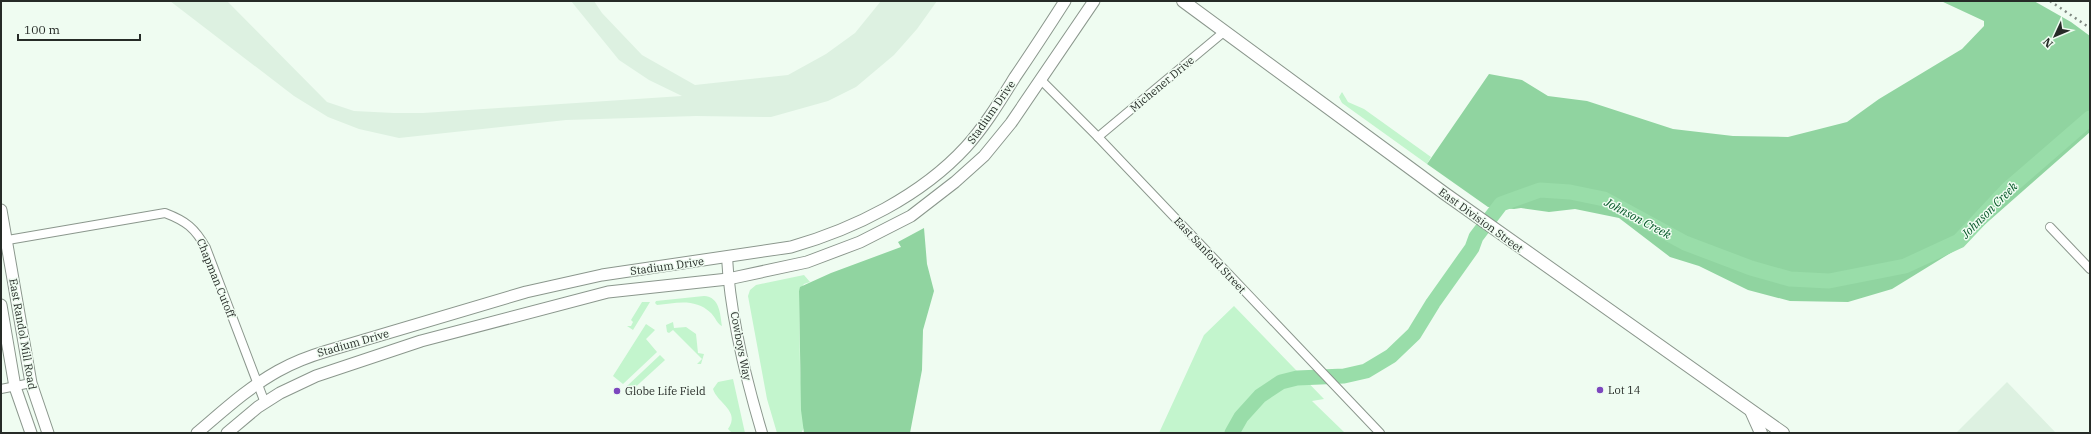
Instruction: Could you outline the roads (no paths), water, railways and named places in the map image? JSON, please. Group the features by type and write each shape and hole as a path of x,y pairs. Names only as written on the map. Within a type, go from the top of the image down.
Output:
{"main road":[{"name":"Stadium Drive","path":"197,433 258,384 278,371 304,358 526,292 602,275 791,247 820,239 852,226 919,187 966,147 990,117 1066,1"},
{"name":"Stadium Drive","path":"227,433 240,421 265,403 316,376 421,341 608,292 728,279 807,262 860,242 910,216 955,182 984,156 1011,123 1094,1"},
{"name":"East Division Street","path":"1182,1 1519,247 1783,433"},
{"path":"919,187 929,202"},
{"name":"East Randol Mill Road","path":"1,210 4,240 31,383 48,433"},
{"name":"East Randol Mill Road","path":"1,305 15,387 31,433"},
{"path":"416,325 421,341"},
{"path":"1750,410 1761,433"}],"street":[{"name":"Michener Drive","path":"1098,137 1225,31"},
{"name":"East Sanford Street","path":"1040,79 1098,137 1380,433"},
{"name":"Chapman Cutoff","path":"4,240 165,213 179,218 198,234 206,248 265,403"},
{"path":"2050,228 2090,269"},
{"name":"Cowboys Way","path":"727,257 728,279 745,371 762,433"},
{"path":"1,389 31,383"}],"waterway":[{"name":"Johnson Creek","path":"1232,433 1241,417 1260,396 1281,382 1297,378 1344,376 1366,371 1391,356 1414,334 1433,303 1472,248 1476,237 1501,204 1540,190 1570,192 1604,199 1685,243 1751,268 1790,279 1829,281 1905,266 1959,241 2008,189 2090,118"}],"railway":[{"path":"2050,1 2090,28"}],"place":[{"name":"Lot 14","path":"1600,390"},
{"name":"Globe Life Field","path":"617,391"}]}
